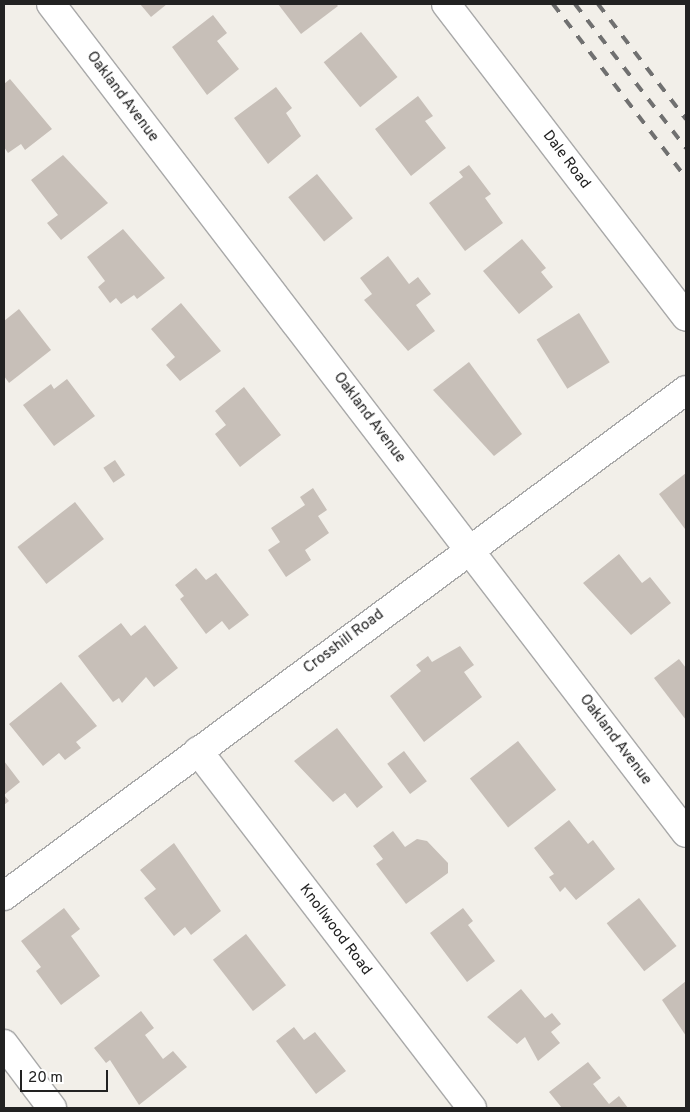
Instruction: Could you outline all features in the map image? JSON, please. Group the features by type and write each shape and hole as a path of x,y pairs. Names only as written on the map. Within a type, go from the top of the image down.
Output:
{"street":[{"name":"Oakland Avenue","path":"51,4 686,833"},
{"name":"Dale Road","path":"446,4 686,317"},
{"name":"Crosshill Road","path":"4,896 686,390"},
{"name":"Knollwood Road","path":"198,751 472,1108"},
{"path":"4,1044 52,1108"}],"building":[{"path":"140,4 167,4 151,17"},
{"path":"278,4 336,4 338,6 301,34"},
{"path":"213,15 227,33 217,41 239,69 207,95 172,47"},
{"path":"361,32 398,77 360,107 324,62"},
{"path":"10,79 52,129 25,150 21,144 8,153 4,147 4,84"},
{"path":"276,87 292,108 286,113 301,136 268,164 234,118"},
{"path":"418,96 433,116 425,121 446,148 411,176 375,129"},
{"path":"63,155 108,203 61,240 47,223 58,215 31,180"},
{"path":"469,165 491,194 485,198 503,223 465,251 429,203 463,177 459,172"},
{"path":"317,174 353,218 324,242 288,197"},
{"path":"123,229 165,278 137,299 134,295 121,304 116,298 110,303 98,287 105,281 87,257"},
{"path":"522,239 546,268 541,272 553,287 519,314 483,271"},
{"path":"388,256 409,284 418,277 431,294 416,305 435,331 408,351 364,300 372,294 360,278"},
{"path":"181,303 221,351 180,381 166,365 175,357 151,329"},
{"path":"19,309 51,350 9,383 4,376 4,321"},
{"path":"579,313 610,362 567,389 537,339"},
{"path":"469,362 522,434 494,456 433,390"},
{"path":"67,379 95,416 54,446 23,405 51,384 54,389"},
{"path":"244,387 281,435 240,467 215,434 226,425 215,411"},
{"path":"115,460 125,475 113,483 103,468"},
{"path":"686,473 686,528 685,529 659,494"},
{"path":"313,488 327,510 318,516 329,533 305,550 311,560 286,577 268,550 280,542 271,528 305,505 300,497"},
{"path":"75,502 104,539 46,584 17,547"},
{"path":"619,554 642,583 650,577 671,603 631,635 583,583"},
{"path":"196,568 206,580 216,573 249,615 229,630 222,621 206,634 180,599 184,596 175,585"},
{"path":"121,623 131,636 145,625 178,668 154,687 146,677 122,703 119,698 113,702 78,656"},
{"path":"460,646 474,665 464,672 482,697 424,742 390,696 421,671 416,665 428,656 432,662"},
{"path":"679,659 686,668 686,720 654,678"},
{"path":"61,682 97,726 76,742 81,748 65,760 59,753 43,766 9,724"},
{"path":"337,728 383,787 357,808 345,793 333,802 294,761"},
{"path":"518,741 556,790 508,827 470,779"},
{"path":"404,751 427,781 410,794 387,764"},
{"path":"4,761 20,782 4,795"},
{"path":"4,795 9,801 4,805"},
{"path":"569,820 588,844 593,840 615,869 576,900 565,887 560,892 549,877 554,874 534,848"},
{"path":"393,831 405,847 417,839 427,841 448,863 448,873 406,904 376,864 383,859 373,846"},
{"path":"174,843 221,911 191,935 185,927 174,936 144,898 156,889 140,870"},
{"path":"639,898 677,946 644,971 607,923"},
{"path":"64,908 80,929 71,936 100,976 61,1005 36,971 41,967 21,941"},
{"path":"463,908 473,921 468,925 495,961 467,982 430,933"},
{"path":"246,934 286,985 253,1011 213,960"},
{"path":"686,981 686,1036 662,1000"},
{"path":"521,989 545,1018 552,1013 561,1024 551,1032 560,1043 538,1061 525,1037 517,1044 487,1017"},
{"path":"141,1011 154,1028 145,1035 163,1059 173,1051 187,1067 139,1105 110,1060 106,1063 94,1048"},
{"path":"294,1027 304,1040 315,1032 346,1071 316,1094 276,1041"},
{"path":"588,1062 601,1078 593,1084 609,1104 619,1096 628,1108 562,1108 549,1092"}],"railway":[{"path":"553,4 686,178"},
{"path":"575,4 686,148"},
{"path":"598,4 686,119"}]}
